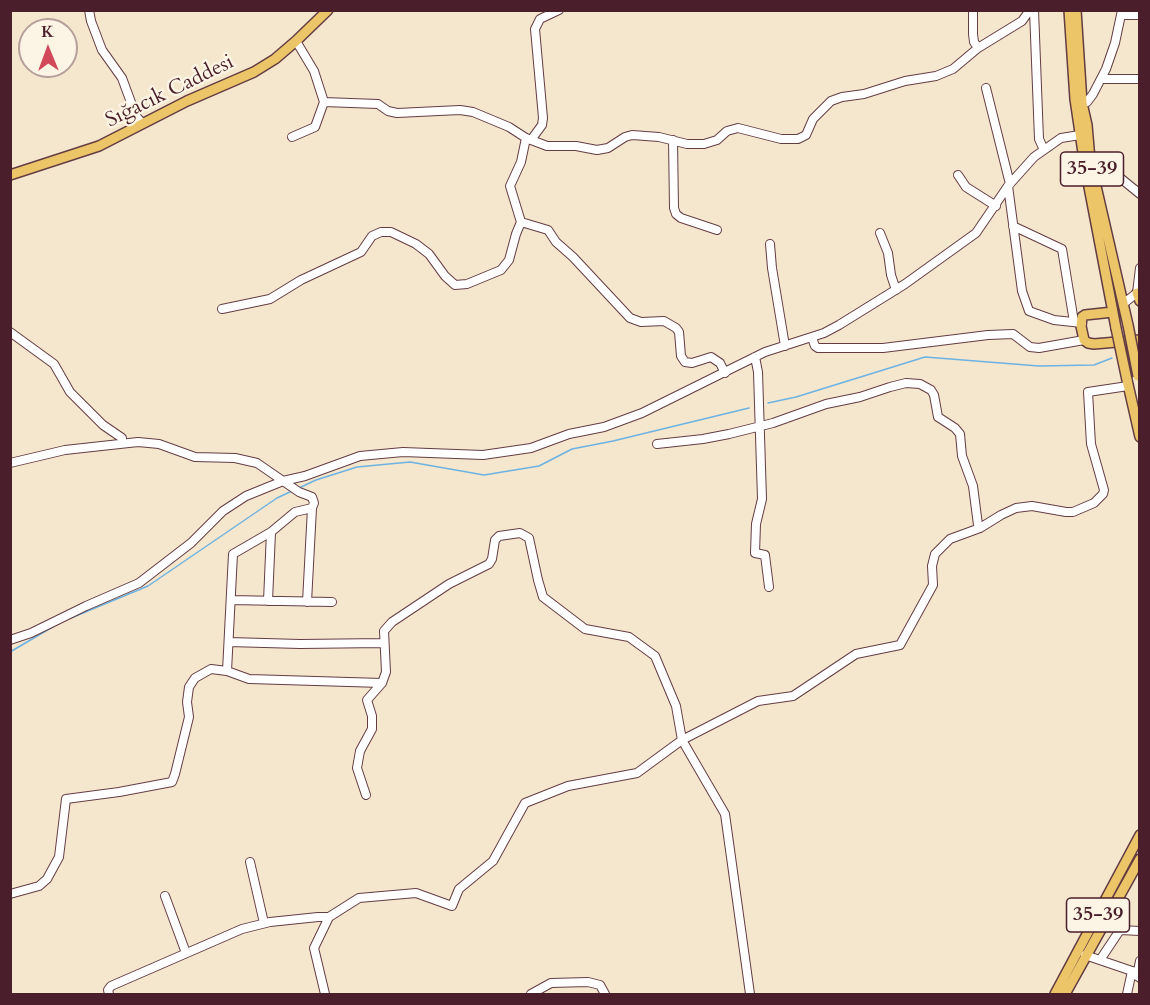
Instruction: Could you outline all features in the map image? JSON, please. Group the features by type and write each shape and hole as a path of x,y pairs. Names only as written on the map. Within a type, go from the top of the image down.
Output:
{"main road":[{"name":"Sığacık Caddesi","path":"10,175 99,146 142,123 254,72 296,41 328,10"},
{"name":"35-39","path":"1069,10 1075,99 1080,135 1116,328 1140,438"},
{"name":"35-39","path":"1076,10 1082,102 1090,160 1119,291 1124,303 1139,378"},
{"path":"1113,312 1082,317 1078,322 1084,340 1094,344 1140,340"},
{"name":"35-39","path":"1055,994 1140,835"},
{"name":"35-39","path":"1065,994 1140,859"}],"street":[{"path":"89,10 102,50 122,78 136,116 142,123"},
{"path":"222,309 270,299 301,280 362,252 372,236 381,232 391,232 416,244 429,254 452,284 467,284 506,266 521,222 510,186 529,139 542,125 543,118 535,29 540,19 559,10"},
{"path":"974,10 973,34 978,48"},
{"path":"324,102 378,104 388,111 397,113 467,111 547,146 576,146 597,150 608,148 632,135 687,144 704,144 717,140 727,131 738,128 780,139 803,138 808,133 813,118 831,101 864,94 905,81 936,76 953,69 978,48 1022,21 1032,10"},
{"path":"1032,10 1039,139 1044,150"},
{"path":"1082,102 1087,102 1101,79 1115,43 1122,13 1140,15"},
{"path":"292,137 315,127 324,102 314,71 296,41"},
{"path":"1101,79 1140,79"},
{"path":"986,88 1009,185 1013,226 1022,291 1029,311 1054,320 1078,322 1062,249 1013,226"},
{"path":"10,640 31,633 86,606 139,584 191,543 223,511 246,496 283,481 305,476 360,456 403,452 483,455 531,448 569,435 604,427 642,413 755,357 812,338 839,325 896,290 976,233 1009,185 1034,157 1061,138 1080,135"},
{"path":"673,140 676,214 681,218 717,230"},
{"path":"1090,160 1097,159 1140,194"},
{"path":"958,175 966,187 996,206"},
{"path":"521,222 548,230 556,242 630,318 641,322 664,321 676,327 679,332 681,356 685,362 692,363 711,357 720,363 725,373"},
{"path":"880,233 888,253 896,290"},
{"path":"770,244 784,346"},
{"path":"1139,295 1140,268"},
{"path":"1119,291 1139,295"},
{"path":"1124,303 1139,295"},
{"path":"10,332 54,364 70,392 103,424 122,438 122,442"},
{"path":"812,338 818,348 883,348 1013,334 1030,347 1039,348 1084,340"},
{"path":"755,357 758,372 762,499 756,524 755,553 765,555 769,587"},
{"path":"657,444 703,439 773,423 834,402 860,398 906,383 926,387 934,395 938,417 960,434 962,456 973,486 980,528"},
{"path":"325,994 314,948 329,917 358,898 416,893 452,906 459,889 493,861 525,803 568,786 637,773 682,740 758,702 793,696 856,654 900,645 933,585 932,567 935,554 950,539 980,528 1016,508 1032,506 1073,512 1094,503 1103,494 1104,483 1091,444 1088,392 1127,383"},
{"path":"10,463 65,450 100,447 122,442 159,444 195,457 235,458 257,463 299,492 312,497 314,503 308,603"},
{"path":"227,671 233,554 271,532 295,512 312,508"},
{"path":"268,601 271,532"},
{"path":"366,795 357,768 360,751 372,729 372,716 367,700 382,683 386,672 384,631 392,622 449,584 489,564 495,540 499,536 512,533 526,535 532,547 543,597 585,628 629,637 655,656 676,706 682,740 725,814 750,994"},
{"path":"231,600 332,602"},
{"path":"230,642 383,643"},
{"path":"10,894 39,886 47,879 59,857 66,799 171,782 176,774 189,717 187,702 189,687 195,678 211,669 227,671 249,679 382,683"},
{"path":"250,861 264,923"},
{"path":"165,896 186,953"},
{"path":"108,994 111,986 242,929 264,923 329,917"},
{"path":"1100,960 1120,930 1140,931"},
{"path":"1086,955 1136,975"},
{"path":"1127,994 1140,961"},
{"path":"531,994 551,983 588,982 600,985 605,994"}],"waterway":[{"path":"768,403 796,397 925,357 1039,366 1094,365 1112,358"},
{"path":"299,488 357,467 410,462 484,475 539,466 572,449 749,408"},
{"path":"71,618 148,586 277,498 292,491"},
{"path":"10,652 56,625"}]}
